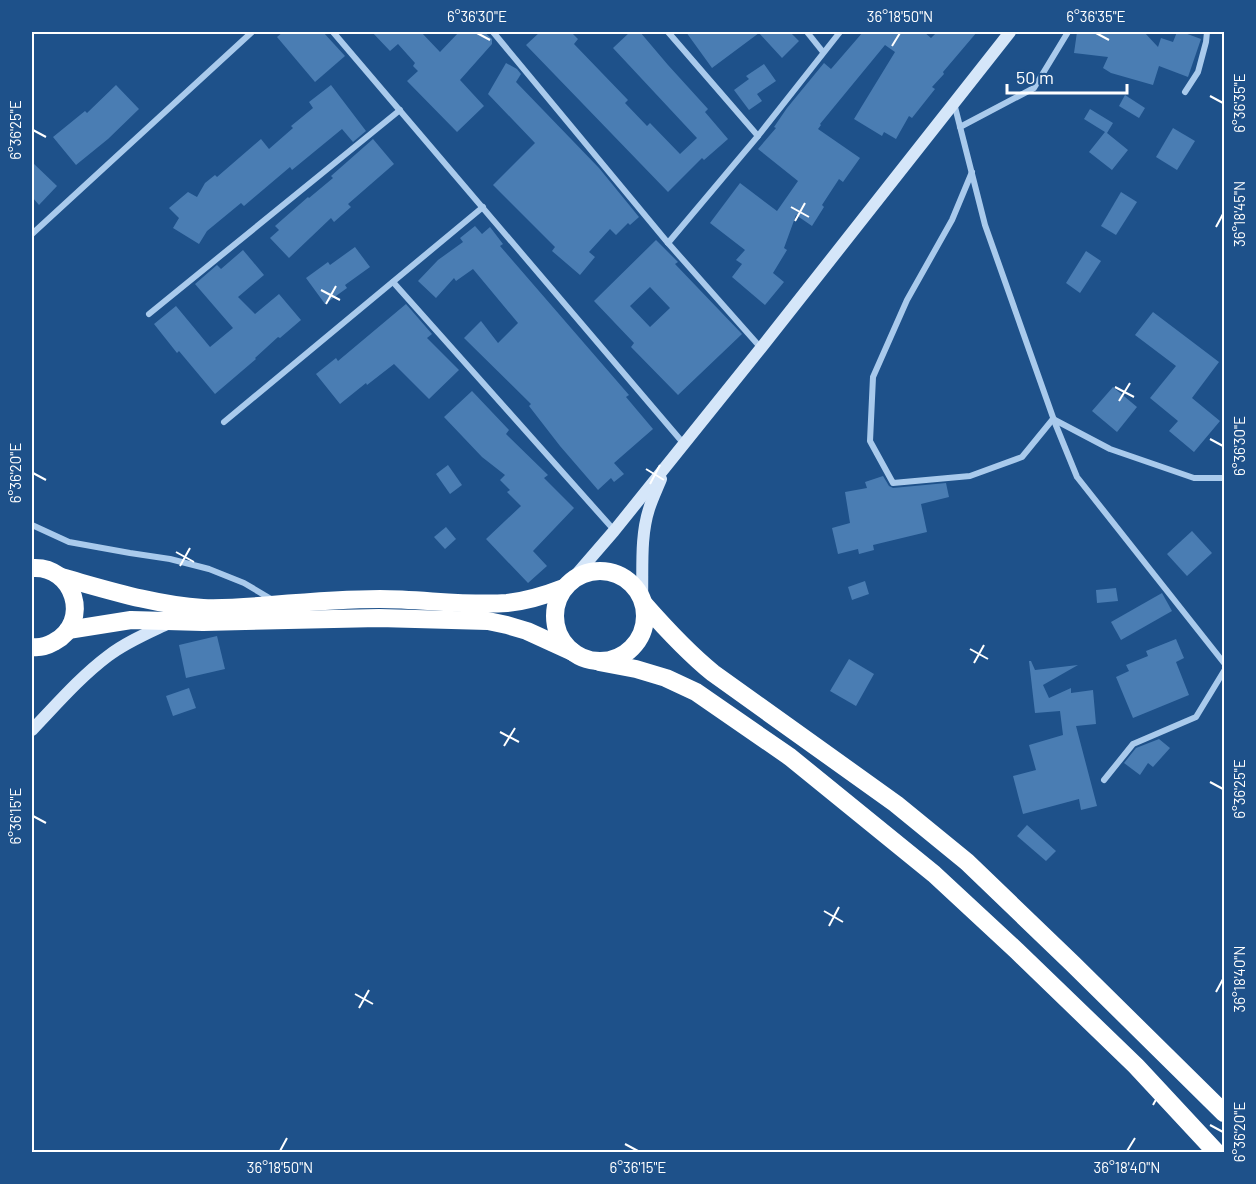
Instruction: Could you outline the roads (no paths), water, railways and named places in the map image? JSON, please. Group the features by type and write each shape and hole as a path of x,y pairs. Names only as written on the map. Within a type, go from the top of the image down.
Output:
{"highway":[{"path":"32,647 48,645 60,639 68,630 75,608 74,596 61,577 54,572 34,566"},
{"path":"573,652 558,634 555,610 558,598 567,585 581,574 610,571 623,576 634,585 643,601 675,640 693,657 896,804 967,862 1224,1113"},
{"path":"61,577 126,595 179,605 228,608 360,599 508,603 527,600 567,585"},
{"path":"599,662 613,660 626,654 636,644 643,632 646,618 643,601"},
{"path":"68,630 131,620 203,622 379,618 488,621 527,631 585,659 636,669 666,678 696,692 799,764 934,874 1136,1066 1216,1152"}],"street":[{"path":"32,234 252,32"},
{"path":"333,32 684,444"},
{"path":"493,32 668,243 761,348"},
{"path":"668,32 758,136"},
{"path":"807,32 823,52"},
{"path":"668,243 758,136 840,32"},
{"path":"567,585 614,531 761,348 1010,32"},
{"path":"960,127 1034,88 1068,32"},
{"path":"1185,92 1198,72 1207,32"},
{"path":"954,102 985,225 1053,419 1077,477 1224,663"},
{"path":"149,314 400,110"},
{"path":"972,172 952,220 907,300 873,377 870,441 893,483 970,476 1022,457 1053,419"},
{"path":"224,422 483,207"},
{"path":"393,282 614,531"},
{"path":"1053,419 1110,449 1194,478 1224,478"},
{"path":"643,601 645,525 653,496 669,461"},
{"path":"32,525 69,542 170,559 208,569 244,583 280,604"},
{"path":"32,730 94,667 109,655 174,620"},
{"path":"1104,780 1133,744 1196,717 1224,672"}]}
